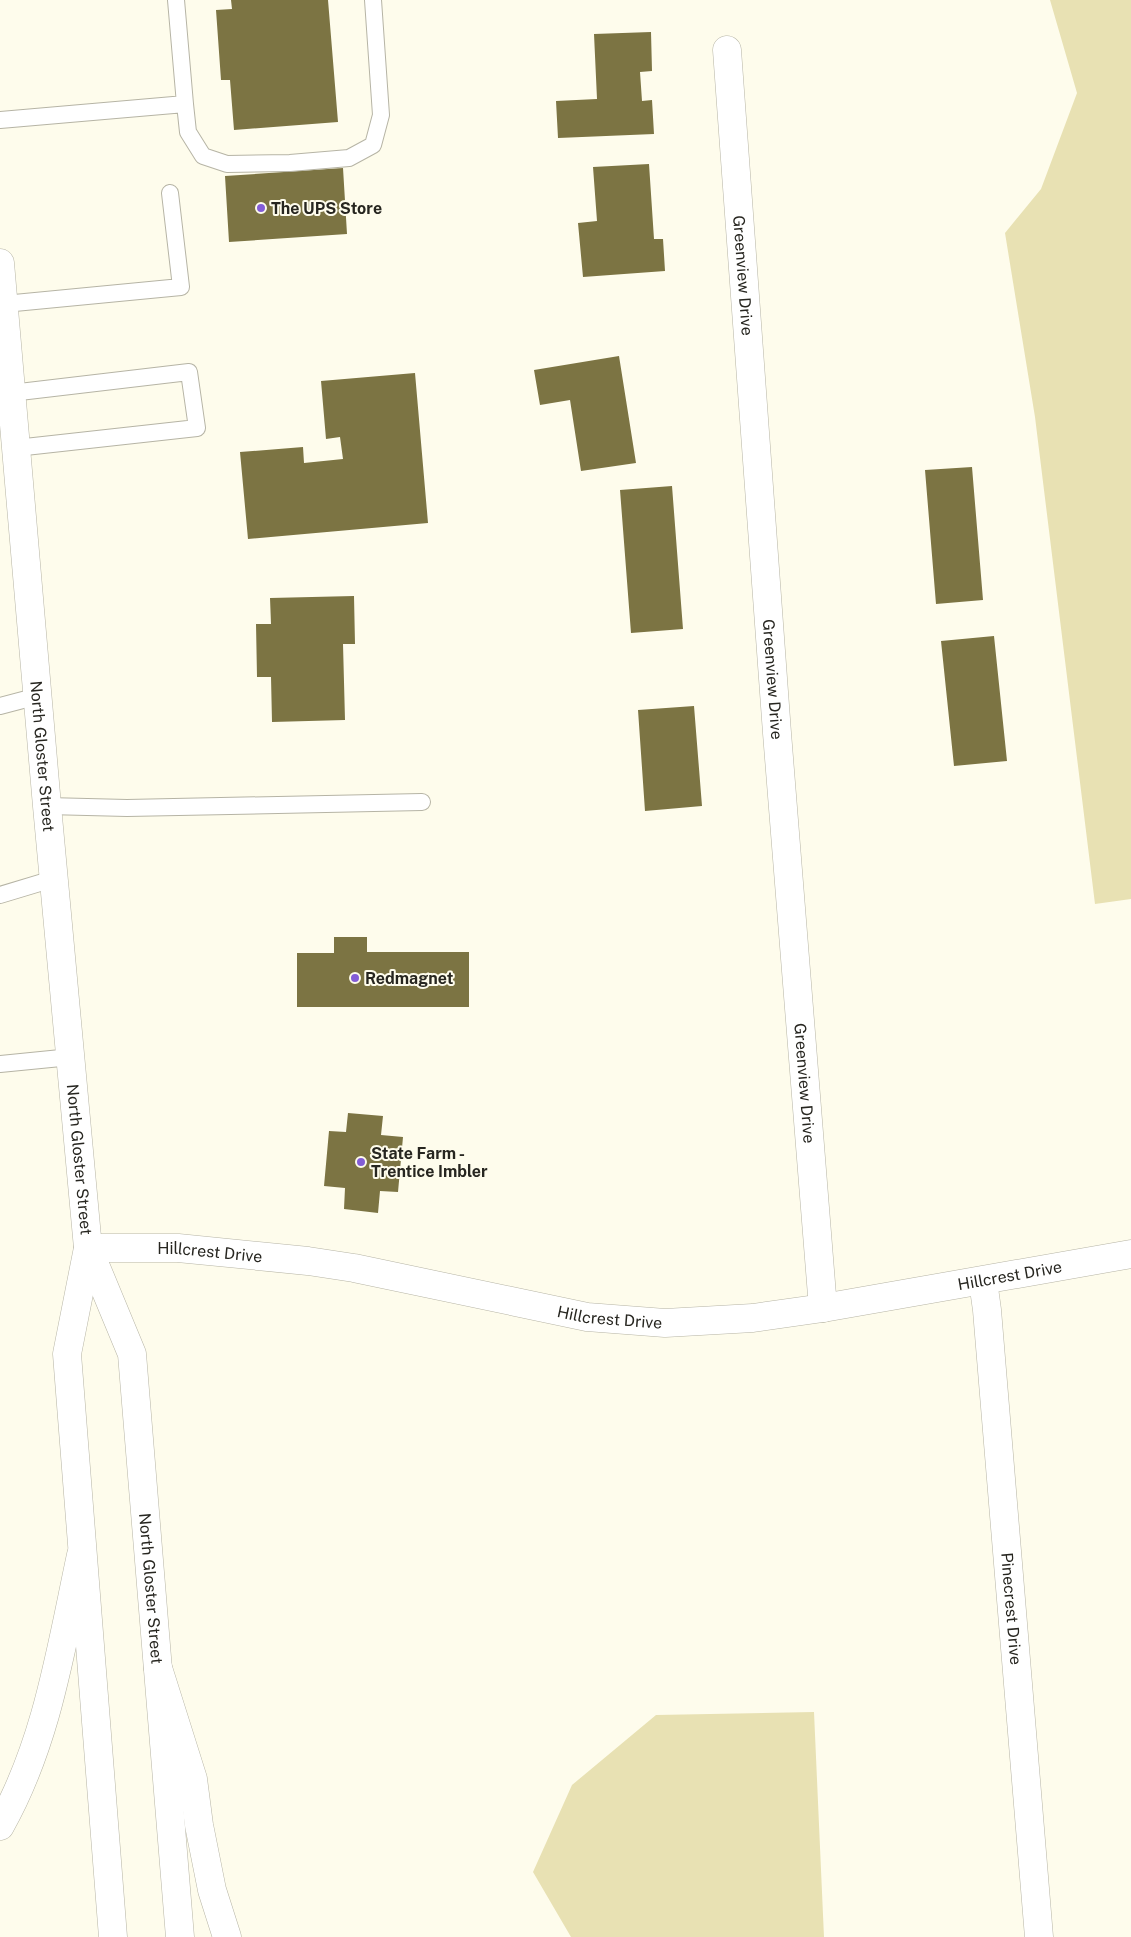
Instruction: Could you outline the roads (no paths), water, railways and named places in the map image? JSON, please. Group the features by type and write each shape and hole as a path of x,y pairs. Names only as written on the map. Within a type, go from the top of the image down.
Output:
{"main road":[{"name":"Greenview Drive","path":"727,50 776,723 824,1308"},
{"name":"North Gloster Street","path":"0,263 47,806 88,1248 67,1354 81,1555 114,1937"},
{"name":"Hillcrest Drive","path":"88,1248 178,1248 317,1263 354,1268 535,1308 612,1320 700,1322 824,1308 1131,1254"},
{"name":"North Gloster Street","path":"88,1248 132,1354 180,1937"},
{"name":"Pinecrest Drive","path":"983,1281 988,1310 1038,1937"},
{"path":"0,1826 30,1765 50,1698 81,1555"},
{"path":"158,1668 193,1779 199,1825 212,1890 228,1937"}],"lane":[{"path":"176,0 188,132 202,156 227,164 290,163 349,158 373,145 381,115 373,0"},
{"path":"0,120 185,104"},
{"path":"4,304 181,287 170,193"},
{"path":"11,393 189,372 197,428 16,448"},
{"path":"0,706 38,696"},
{"path":"47,806 127,808 422,802"},
{"path":"0,895 54,879"},
{"path":"0,1064 71,1057"}],"place":[{"name":"The UPS Store","path":"261,208"},
{"name":"Redmagnet","path":"355,978"},
{"name":"State Farm - Trentice Imbler","path":"361,1162"}]}
